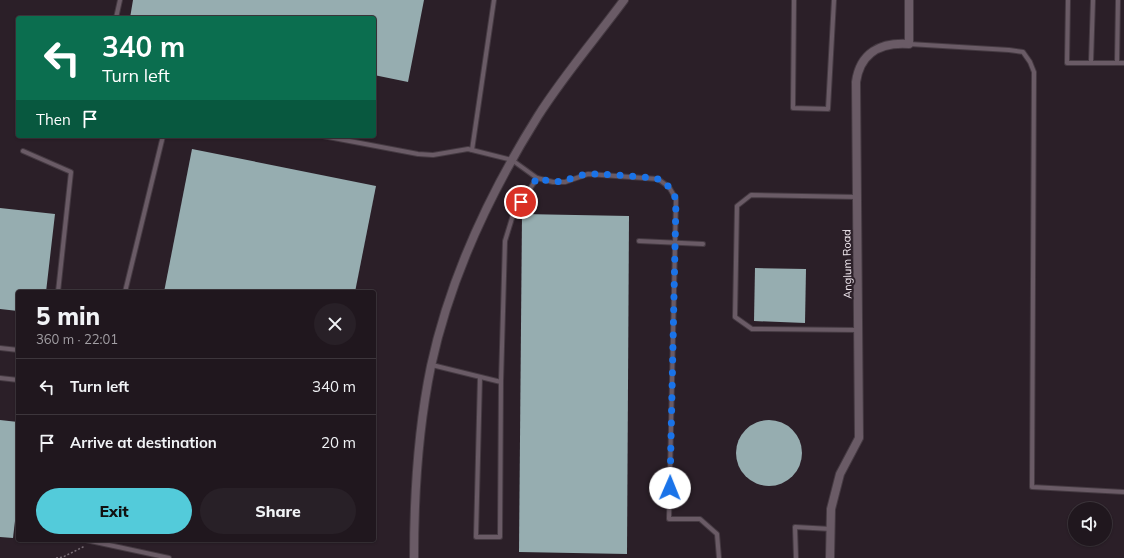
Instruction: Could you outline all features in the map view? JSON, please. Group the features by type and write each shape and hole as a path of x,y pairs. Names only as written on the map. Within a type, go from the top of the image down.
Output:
{"street":[{"path":"414,558 414,503 421,437 432,365 451,297 472,242 512,160 539,115 624,0"},
{"path":"909,0 909,44"},
{"name":"Anglum Road","path":"830,558 831,509 840,474 859,438 856,82 858,69 863,60 873,51 884,46 909,44"}],"lane":[{"path":"116,16 120,0"},
{"path":"472,150 494,0"},
{"path":"794,0 794,108 828,110 834,0"},
{"path":"1068,0 1067,63 1124,63"},
{"path":"1091,62 1093,0"},
{"path":"1117,63 1118,0"},
{"path":"909,44 1023,52 1030,62 1034,72 1032,487 1124,492"},
{"path":"125,290 163,138"},
{"path":"334,138 418,154 433,155 468,149 512,160 537,178 552,182 566,182 588,174 658,180 669,187 676,199 670,519 700,519 717,534 719,558"},
{"path":"23,151 71,172 58,290"},
{"path":"480,377 476,537 500,537 501,382 505,241 513,214 537,178"},
{"path":"857,197 751,195 737,206 735,317 752,329 858,330"},
{"path":"639,240 703,244"},
{"path":"0,348 16,350"},
{"path":"432,365 501,382"},
{"path":"0,378 16,380"},
{"path":"796,558 794,527 830,529"},
{"path":"92,542 169,558"}],"path":[{"path":"56,558 63,557 83,548 86,542"}],"building":[{"path":"133,0 424,0 408,82 376,75 376,16 130,16"},
{"path":"192,149 376,186 355,290 164,290"},
{"path":"0,208 55,214 46,290 16,290 16,311 0,309"},
{"path":"522,214 629,216 627,554 519,552"},
{"path":"755,268 806,269 805,323 754,321"},
{"path":"0,420 16,422 16,512 13,538 0,537"},
{"path":"769,420 781,423 792,430 799,441 802,453 799,465 792,476 781,483 769,486 757,483 746,476 739,465 736,453 739,441 746,430 757,423"}],"route":[{"path":"521,202 537,178 552,182 566,182 588,174 658,180 669,187 676,199 670,488"}]}
